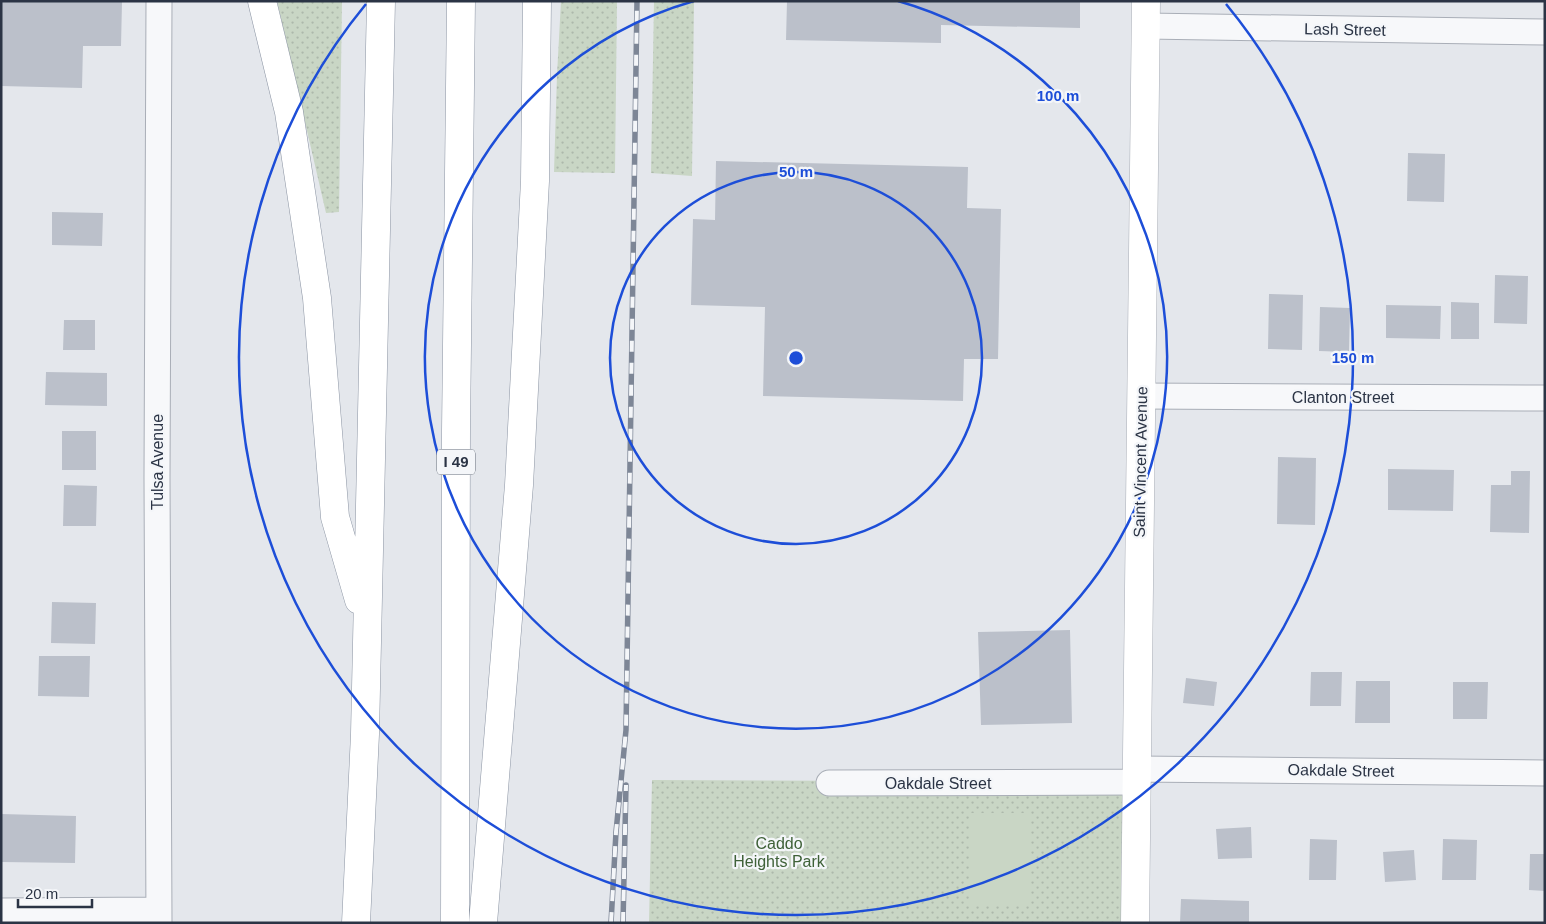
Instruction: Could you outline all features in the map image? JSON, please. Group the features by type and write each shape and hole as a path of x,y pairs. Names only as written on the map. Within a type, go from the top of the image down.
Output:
{"main road":[{"path":"262,1 289,112 317,298 335,517 366,626"},
{"path":"356,923 365,734 381,1"},
{"name":"I 49","path":"455,923 456,431 461,1"},
{"path":"483,923 519,485 535,181 537,1"},
{"name":"Saint Vincent Avenue","path":"1135,923 1146,14"}],"street":[{"name":"Tulsa Avenue","path":"159,1 156,477 159,916"},
{"name":"Lash Street","path":"1146,14 1545,32"},
{"name":"Clanton Street","path":"1141,396 1545,398"},
{"name":"Oakdale Street","path":"829,783 1137,775 1189,768 1545,773"},
{"path":"1,911 159,916"}],"green space":[{"path":"277,1 342,1 339,212 326,213"},
{"path":"561,1 617,1 615,173 554,172"},
{"path":"654,1 694,1 692,176 651,173"},
{"name":"Caddo Heights Park","path":"652,780 1137,782 1135,923 649,923"},
{"path":"971,813 1031,813 1031,905 971,905"}],"building":[{"path":"1,1 122,2 121,46 83,46 82,88 1,86"},
{"path":"787,1 1080,1 1080,28 941,25 941,43 786,40"},
{"path":"1408,153 1445,154 1444,202 1407,201"},
{"path":"716,161 968,167 967,208 1001,209 998,359 964,359 963,401 763,396 765,307 691,305 693,219 715,220"},
{"path":"52,212 103,213 102,246 52,245"},
{"path":"1495,275 1528,276 1527,324 1494,323"},
{"path":"1269,294 1303,295 1302,350 1268,349"},
{"path":"1451,302 1479,303 1479,339 1451,339"},
{"path":"1386,305 1441,306 1440,339 1386,338"},
{"path":"1320,307 1350,308 1349,352 1319,351"},
{"path":"64,320 95,320 95,350 63,350"},
{"path":"46,372 107,373 107,406 45,405"},
{"path":"62,431 96,431 96,470 62,470"},
{"path":"1278,457 1316,458 1315,525 1277,524"},
{"path":"1388,469 1454,470 1453,511 1388,510"},
{"path":"1511,471 1530,471 1529,533 1490,532 1491,485 1511,485"},
{"path":"64,485 97,486 96,526 63,526"},
{"path":"52,602 96,603 95,644 51,643"},
{"path":"1070,630 1072,723 981,725 978,632"},
{"path":"39,656 90,656 89,697 38,696"},
{"path":"1311,672 1342,672 1341,706 1310,706"},
{"path":"1186,678 1217,682 1214,706 1183,703"},
{"path":"1356,681 1390,681 1390,723 1355,723"},
{"path":"1453,682 1488,682 1487,719 1453,719"},
{"path":"1,814 76,816 75,863 1,862"},
{"path":"1251,827 1252,858 1218,859 1216,829"},
{"path":"1310,839 1337,840 1336,880 1309,880"},
{"path":"1443,839 1477,840 1476,880 1442,880"},
{"path":"1414,850 1416,880 1385,882 1383,852"},
{"path":"1530,854 1545,854 1545,891 1529,890"},
{"path":"1181,899 1249,901 1249,923 1180,923"}],"railway":[{"path":"611,923 616,832 626,730 637,1"},
{"path":"623,923 626,785"}]}
